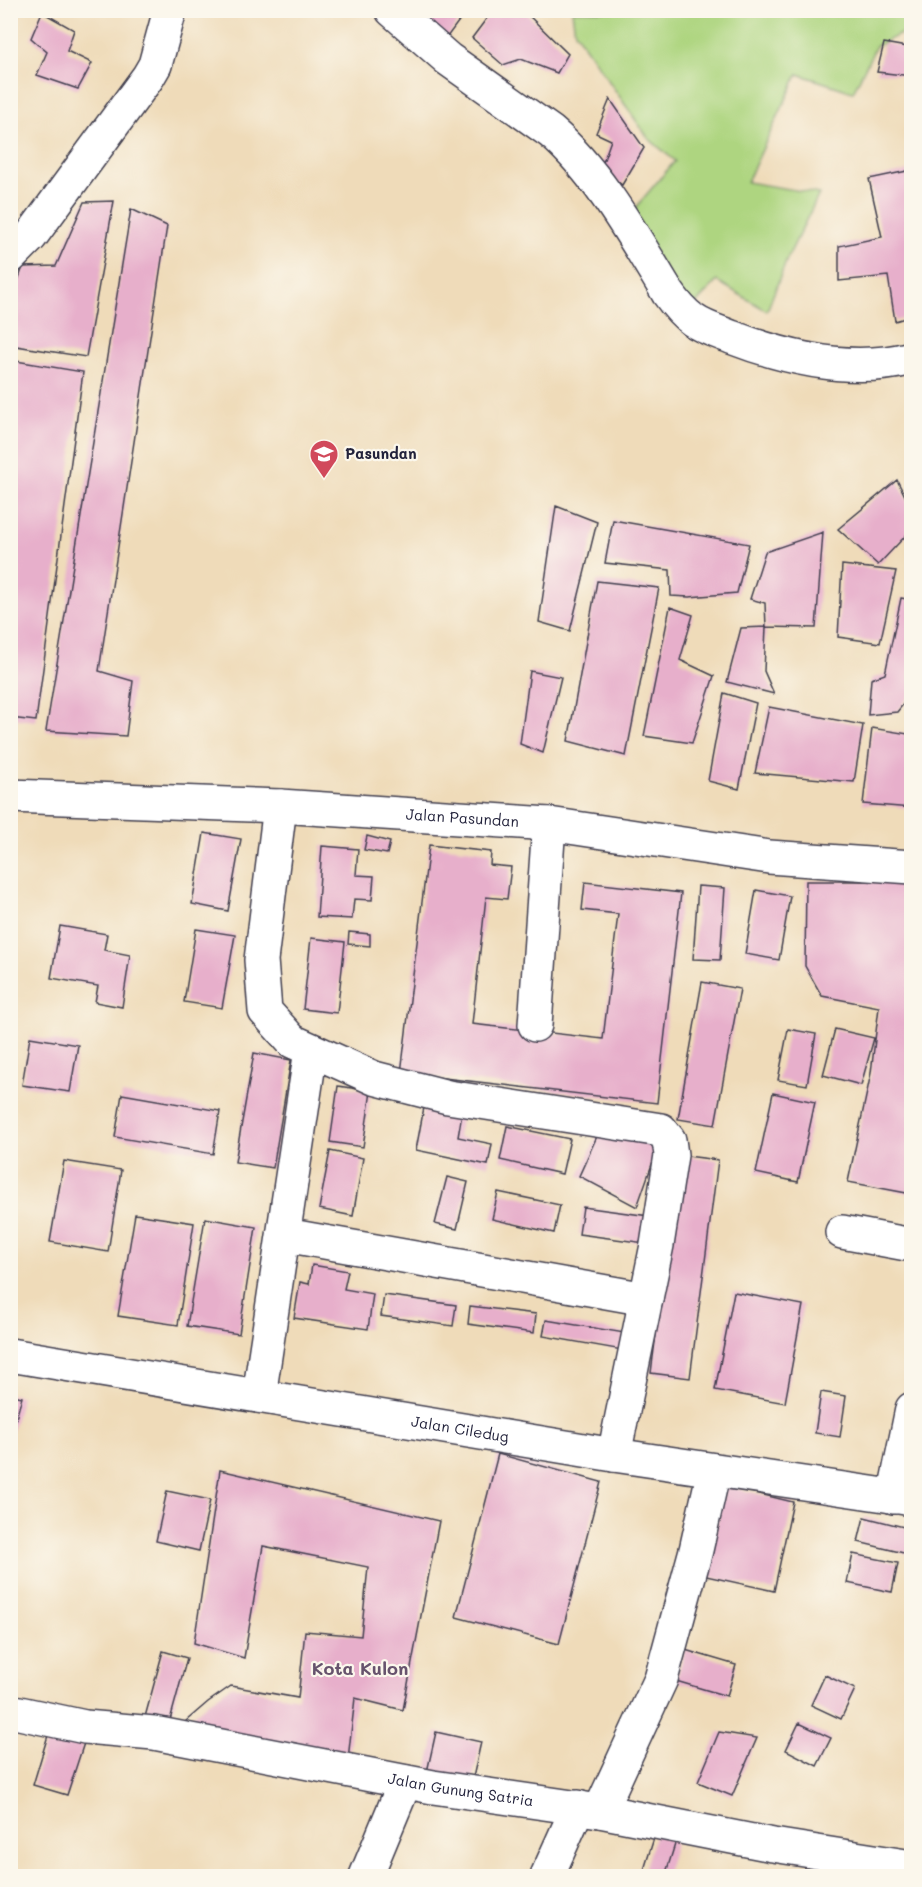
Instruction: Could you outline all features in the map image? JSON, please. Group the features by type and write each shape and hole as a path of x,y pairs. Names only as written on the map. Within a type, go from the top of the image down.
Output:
{"street":[{"path":"10,257 31,236 148,77 155,65 170,10"},
{"path":"392,10 448,58 564,143 587,169 668,293 694,321 742,342 803,359 861,366 912,358"},
{"name":"Jalan Pasundan","path":"10,796 280,806 549,825 769,857 912,867"},
{"path":"280,806 261,960 265,1011 292,1041 374,1078 448,1097 661,1130 669,1140 671,1155 657,1245 614,1455"},
{"path":"535,1025 549,825"},
{"path":"260,1396 311,1050"},
{"path":"842,1232 912,1245"},
{"path":"285,1235 646,1299"},
{"name":"Jalan Ciledug","path":"10,1355 614,1455 903,1498"},
{"path":"903,1498 912,1409"},
{"path":"547,1876 589,1809 661,1679 696,1550 714,1470"},
{"name":"Jalan Gunung Satria","path":"10,1711 85,1727 166,1736 405,1782 589,1809 773,1845 912,1866"},
{"path":"366,1876 405,1782"}],"green space":[{"path":"572,11 911,11 911,29 876,46 853,92 798,74 747,182 819,194 787,259 767,311 717,281 691,309 623,222 675,161 648,138 575,32"}],"building":[{"path":"414,10 467,10 447,37"},
{"path":"493,10 523,10 568,54 557,73 521,59 503,65 472,38"},
{"path":"42,12 74,30 67,51 92,63 78,89 37,75 47,52 31,38"},
{"path":"884,43 912,48 912,76 877,72"},
{"path":"610,99 644,148 622,185 601,168 611,140 596,133"},
{"path":"912,170 912,316 895,321 888,276 839,281 839,246 882,237 869,179"},
{"path":"114,201 86,357 10,345 10,302 23,267 56,266 84,202"},
{"path":"131,209 167,226 99,671 133,681 126,736 46,731"},
{"path":"10,360 83,372 36,721 10,718"},
{"path":"897,480 912,510 912,529 878,565 838,529"},
{"path":"556,506 597,522 570,631 539,622"},
{"path":"613,520 749,544 737,593 689,597 671,596 670,570 605,563"},
{"path":"823,532 816,628 766,627 765,603 750,599 765,552"},
{"path":"842,565 896,571 880,643 838,637"},
{"path":"597,581 659,588 626,756 568,741"},
{"path":"901,598 912,600 912,693 897,712 868,715 871,679 885,674"},
{"path":"670,607 693,615 680,660 714,676 692,743 644,736"},
{"path":"766,627 764,671 774,694 727,682 741,628"},
{"path":"530,671 561,677 543,753 520,744"},
{"path":"724,693 756,703 739,789 708,781"},
{"path":"769,707 863,725 854,782 755,773"},
{"path":"912,726 912,808 863,804 872,728 908,734"},
{"path":"204,833 241,839 228,911 192,904"},
{"path":"367,836 390,842 387,854 364,850"},
{"path":"429,845 491,852 490,865 511,867 507,899 486,897 472,1024 603,1039 618,914 582,910 585,882 681,893 657,1103 401,1073"},
{"path":"322,846 358,849 356,875 374,876 372,900 354,899 352,919 317,917"},
{"path":"806,881 912,881 912,1194 848,1182 871,1073 879,1007 822,996 805,966"},
{"path":"698,886 725,888 720,960 693,959"},
{"path":"756,890 790,896 779,960 745,954"},
{"path":"60,926 107,934 104,950 130,955 122,1007 95,1002 98,986 51,978"},
{"path":"196,929 235,935 222,1008 184,1002"},
{"path":"349,932 370,934 370,946 348,944"},
{"path":"311,938 345,942 337,1013 303,1009"},
{"path":"702,982 740,989 715,1125 678,1119"},
{"path":"788,1029 816,1034 807,1085 778,1080"},
{"path":"835,1029 874,1038 861,1085 823,1075"},
{"path":"30,1037 78,1045 70,1092 22,1085"},
{"path":"254,1053 291,1060 273,1168 235,1162"},
{"path":"338,1086 371,1091 363,1147 330,1142"},
{"path":"773,1093 815,1102 798,1182 756,1173"},
{"path":"122,1094 220,1111 213,1154 115,1137"},
{"path":"424,1107 462,1114 458,1137 492,1144 488,1165 416,1150"},
{"path":"603,1123 658,1147 637,1207 579,1176"},
{"path":"507,1126 570,1139 562,1174 500,1160"},
{"path":"330,1151 363,1158 353,1216 319,1209"},
{"path":"679,1155 718,1160 690,1378 651,1373"},
{"path":"64,1161 121,1170 108,1252 50,1242"},
{"path":"447,1177 468,1182 457,1229 435,1224"},
{"path":"498,1192 560,1205 554,1233 492,1219"},
{"path":"583,1207 649,1216 645,1243 579,1234"},
{"path":"135,1214 194,1223 178,1325 118,1316"},
{"path":"205,1218 256,1227 239,1334 187,1326"},
{"path":"312,1265 348,1271 344,1289 373,1294 368,1329 294,1318 300,1282 309,1284"},
{"path":"734,1292 803,1305 785,1403 715,1390"},
{"path":"384,1295 456,1305 453,1326 381,1316"},
{"path":"470,1306 536,1314 534,1333 468,1324"},
{"path":"546,1320 625,1333 622,1350 543,1336"},
{"path":"821,1392 846,1396 840,1437 815,1433"},
{"path":"10,1394 22,1397 11,1436 10,1436"},
{"path":"498,1454 601,1482 559,1644 456,1617"},
{"path":"220,1470 439,1521 403,1710 355,1698 348,1759 179,1727 231,1686 298,1698 305,1631 361,1636 368,1567 263,1546 244,1658 194,1643"},
{"path":"725,1486 793,1502 774,1591 706,1576"},
{"path":"167,1491 210,1500 199,1551 156,1541"},
{"path":"864,1517 912,1529 912,1555 858,1542"},
{"path":"853,1554 898,1563 892,1592 847,1583"},
{"path":"685,1650 736,1665 727,1696 676,1681"},
{"path":"163,1651 187,1658 169,1724 145,1717"},
{"path":"825,1675 855,1689 841,1719 811,1705"},
{"path":"799,1723 831,1738 817,1766 786,1750"},
{"path":"49,1732 84,1743 67,1795 33,1785"},
{"path":"436,1732 481,1742 472,1782 427,1772"},
{"path":"719,1732 757,1738 732,1796 698,1782"},
{"path":"655,1835 676,1841 665,1876 642,1876"}],"place":[{"name":"Pasundan","path":"324,480"}],"district":[{"name":"Kota Kulon","path":"360,1669"}]}
